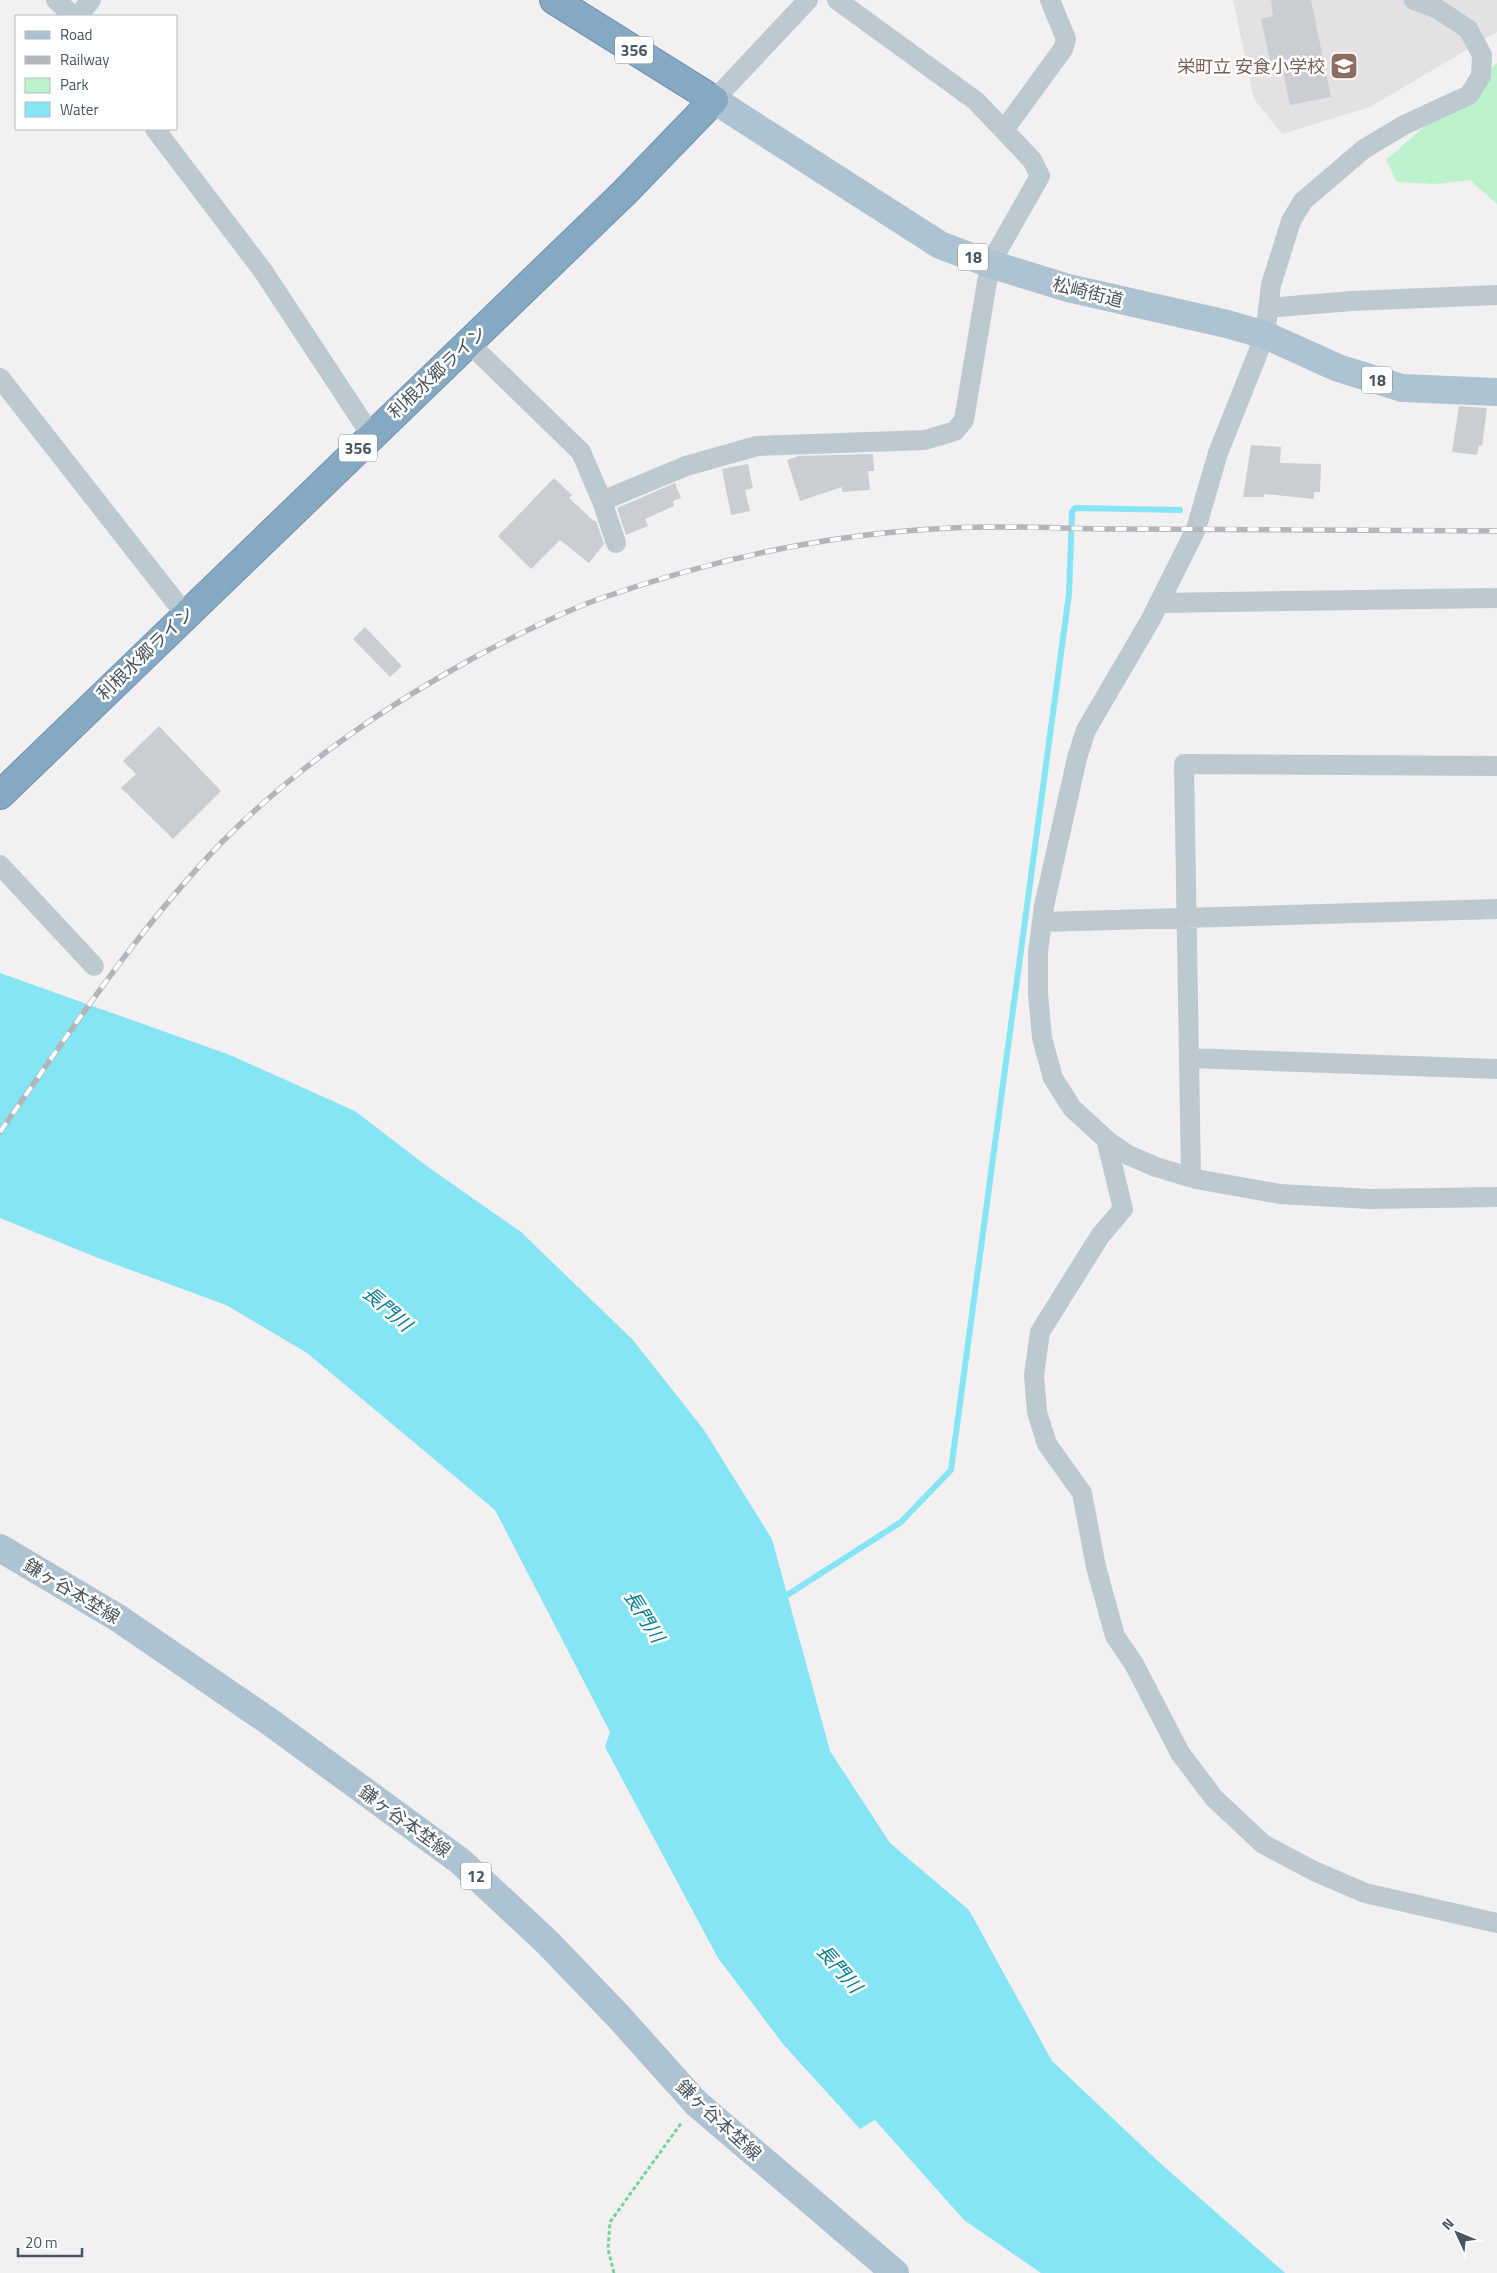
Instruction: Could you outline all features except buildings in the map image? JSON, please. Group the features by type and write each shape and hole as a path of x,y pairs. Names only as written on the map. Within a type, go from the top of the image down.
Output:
{"highway":[{"name":"356","path":"554,0 714,100"},
{"name":"利根水郷ライン","path":"0,795 185,614 624,193 714,100"}],"main road":[{"name":"松崎街道","path":"714,100 940,245 990,264 1068,288 1227,324 1265,335 1338,368 1402,388 1497,392"},
{"name":"鎌ヶ谷本埜線","path":"0,1548 142,1635 270,1722 460,1861 547,1942 619,2017 696,2103 895,2273"}],"street":[{"path":"56,0 72,15"},
{"path":"79,15 91,0"},
{"path":"714,100 808,0"},
{"path":"602,501 686,466 757,446 925,440 955,430 964,420 990,264 1040,176 1032,160 976,101 893,38 837,0"},
{"path":"1004,130 1063,50 1066,39 1050,0"},
{"path":"1414,0 1436,8 1468,29 1482,55 1481,76 1469,94 1404,124 1364,149 1303,201 1290,221 1271,285 1265,335 1218,453 1196,529 1160,603 1086,730 1077,758 1055,851 1042,922 1038,952 1038,993 1042,1038 1053,1078 1072,1108 1106,1139 1128,1155 1156,1167 1191,1178 1248,1190 1320,1198 1497,1197"},
{"path":"156,130 263,271 371,435"},
{"path":"1268,308 1352,301 1497,295"},
{"path":"469,343 581,452 602,501 616,543"},
{"path":"0,378 185,614"},
{"path":"1160,603 1497,598"},
{"path":"1191,1178 1184,764 1497,766"},
{"path":"0,865 94,966"},
{"path":"1042,922 1187,916 1497,909"},
{"path":"1189,1058 1497,1069"},
{"path":"1106,1139 1123,1209 1100,1236 1040,1332 1034,1375 1037,1412 1048,1444 1082,1493 1096,1567 1115,1636 1134,1664 1180,1753 1214,1798 1263,1844 1314,1872 1365,1893 1497,1923"}],"path":[{"path":"614,2273 608,2249 610,2222 696,2103"}],"shaded area":[{"name":"栄町立 安食小学校","path":"1233,0 1497,0 1497,32 1370,107 1282,134 1254,99"}],"green space":[{"path":"1497,63 1497,204 1470,180 1437,184 1397,182 1386,160"}],"water":[{"name":"長門川","path":"0,973 230,1055 355,1111 428,1167 521,1232 633,1340 704,1430 772,1539 830,1751 890,1843 969,1910 1052,2061 1160,2163 1285,2273 1041,2273 964,2220 875,2120 860,2129 783,2044 718,1958 605,1747 610,1732 495,1510 307,1353 226,1305 98,1258 0,1218"}],"waterway":[{"path":"781,1599 901,1522 951,1470 1069,594 1072,512 1075,508 1180,510"}],"railway":[{"path":"0,1132 78,1020 160,911 221,843 250,815 311,764 410,695 493,648 581,606 639,586 726,561 816,542 907,531 995,527 1497,531"}],"place":[{"name":"栄町立 安食小学校","path":"1344,66"}]}
